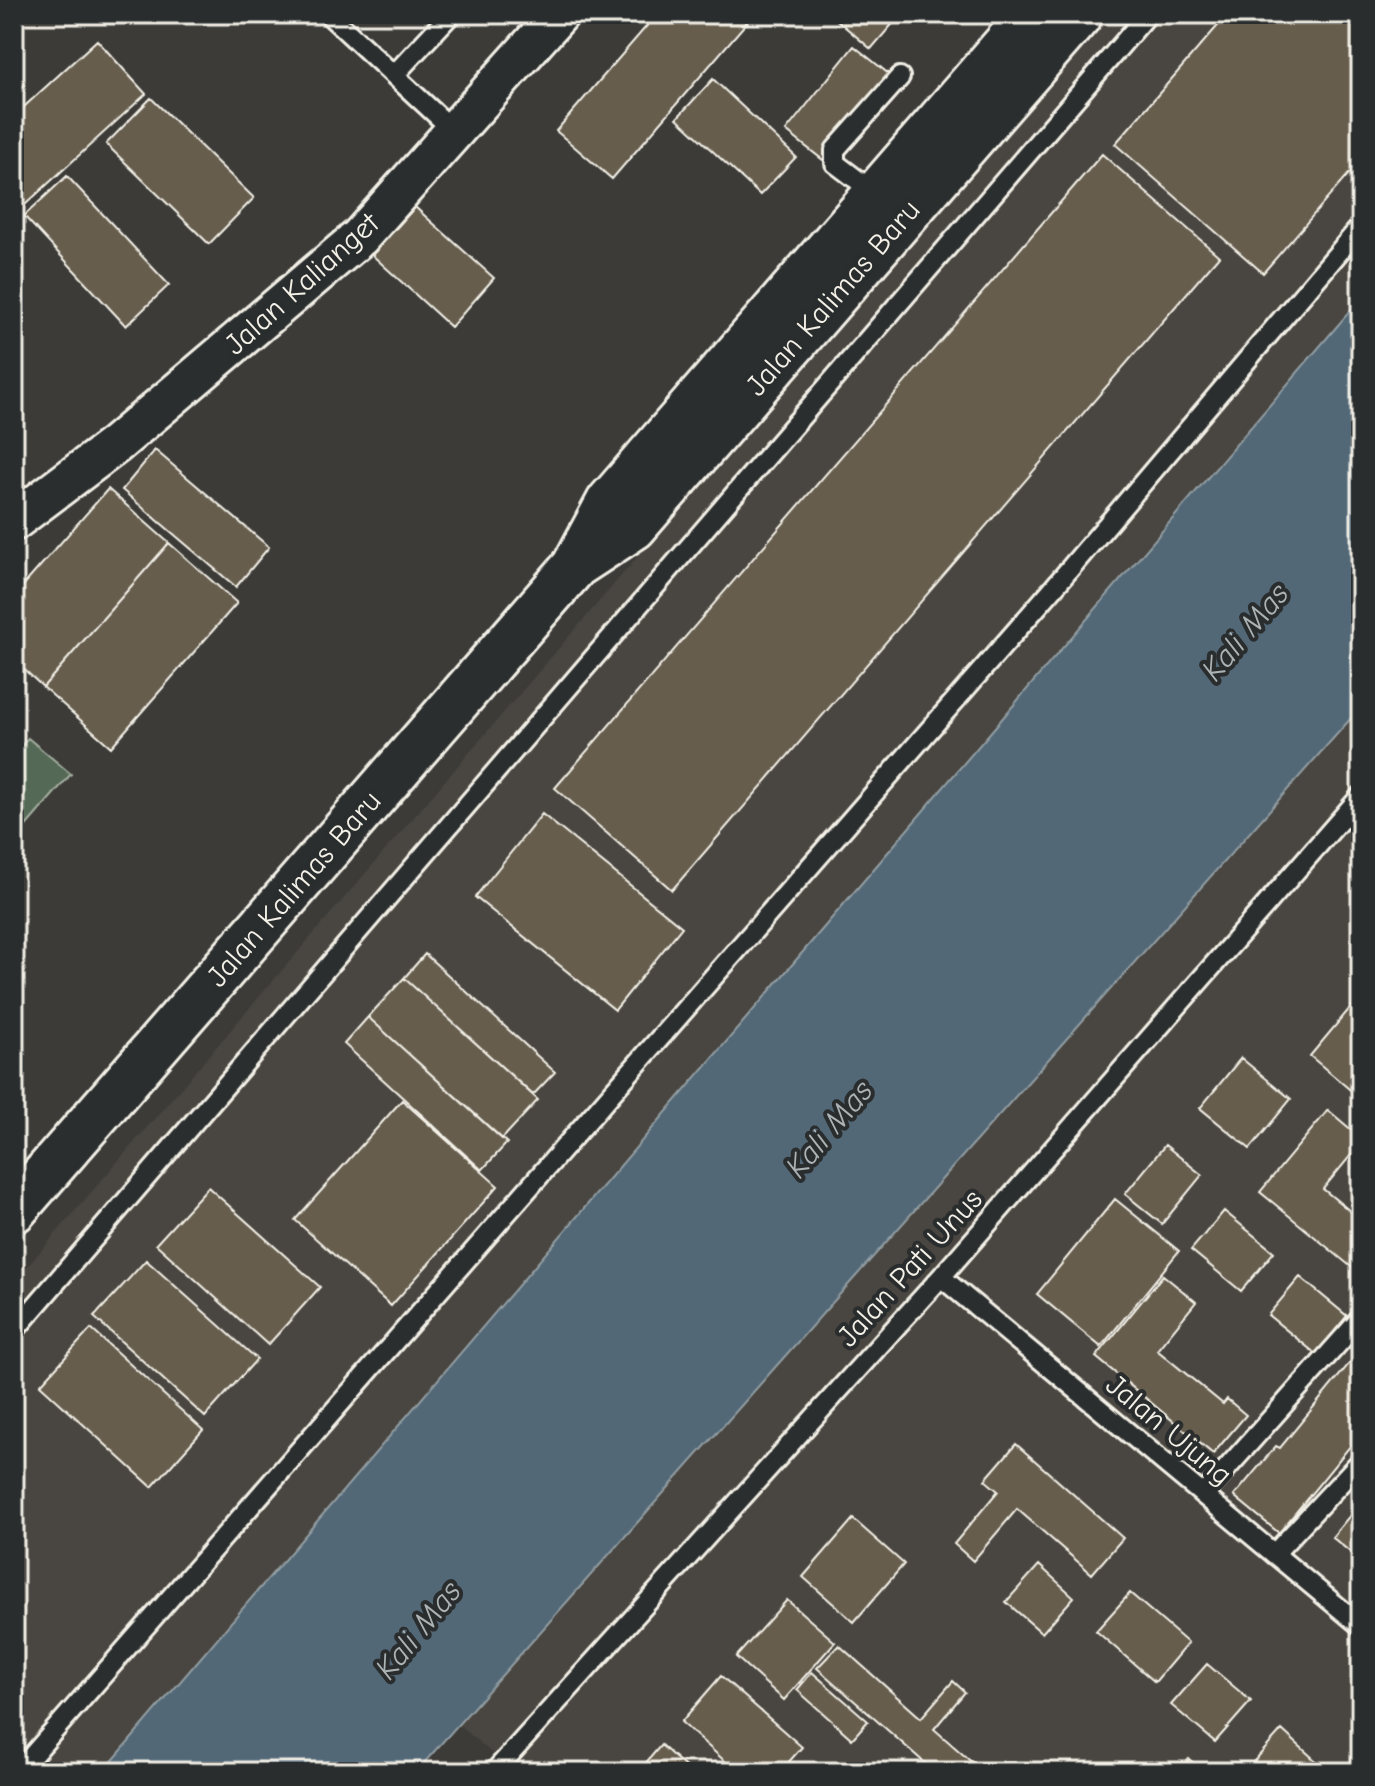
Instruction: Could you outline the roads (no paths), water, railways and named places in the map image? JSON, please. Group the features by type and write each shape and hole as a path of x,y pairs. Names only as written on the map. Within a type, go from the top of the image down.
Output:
{"street":[{"name":"Jalan Kalianget","path":"14,521 115,445 360,237 559,14"},
{"name":"Jalan Kalimas Baru","path":"14,1210 574,567 609,502 1032,14"},
{"name":"Jalan Kalimas Baru","path":"574,567 634,527 1080,14"}],"lane":[{"path":"328,14 455,132"},
{"path":"394,75 451,14"},
{"path":"14,1331 1148,14"},
{"path":"876,194 835,163 835,150 900,77"},
{"path":"18,1772 1050,592 1361,226"},
{"name":"Jalan Pati Unus","path":"494,1772 941,1277 1361,796"},
{"name":"Jalan Ujung","path":"941,1277 1361,1626"},
{"path":"1203,1495 1361,1318"},
{"path":"1274,1554 1361,1461"}],"water":[{"name":"Kali Mas","path":"1361,298 1361,707 416,1772 103,1772"}]}
